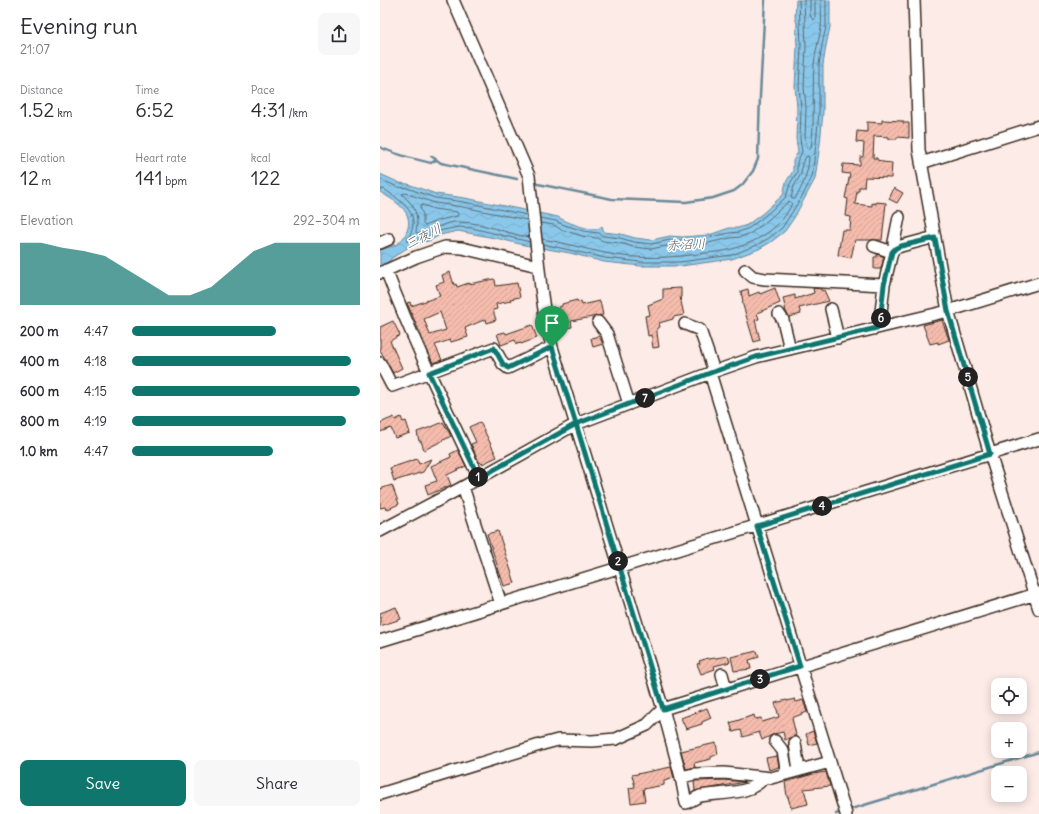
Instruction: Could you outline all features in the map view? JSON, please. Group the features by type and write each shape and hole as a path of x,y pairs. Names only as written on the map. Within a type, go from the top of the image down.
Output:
{"street":[{"path":"453,0 529,176 538,266 545,317 552,347 663,709 681,776 686,803 698,797 744,790 758,784 764,777"},
{"path":"914,0 921,163 948,311 990,454 1036,594 1039,609"},
{"path":"921,163 1039,126"},
{"path":"881,327 880,321 884,285 894,250 899,216"},
{"path":"874,246 894,250 935,238"},
{"path":"479,478 429,373 400,305 383,272 416,257 445,247 462,248 538,266"},
{"path":"745,270 753,277 765,279 884,285"},
{"path":"380,531 576,424 712,372 756,357 948,311 1039,283"},
{"path":"831,309 838,338"},
{"path":"779,314 783,320 790,349"},
{"path":"598,322 607,334 629,404"},
{"path":"685,324 700,330 757,526 846,814"},
{"path":"380,363 392,386 494,348 503,364 508,368 552,347"},
{"path":"380,641 1039,439"},
{"path":"463,487 501,604"},
{"path":"380,794 558,740 592,741 616,739 647,725 663,709 1036,594"},
{"path":"722,674 726,689"},
{"path":"776,741 783,750 787,773"},
{"path":"795,743 799,770"},
{"path":"681,776 724,773 771,778 830,762"}],"water":[{"path":"796,0 830,0 830,27 823,65 823,112 820,144 815,179 794,218 785,231 771,242 759,249 732,259 681,266 641,266 604,262 570,253 458,231 440,235 429,241 416,243 392,258 386,265 380,268 380,250 395,245 401,241 408,228 409,221 401,206 380,192 380,174 400,183 408,184 436,194 465,198 558,217 582,227 592,229 597,229 602,226 604,232 621,234 635,238 651,240 670,236 682,237 709,235 729,228 738,228 747,225 783,195 786,182 793,171 793,161 798,152 796,139 797,108 795,87 797,46 797,24 795,17"}],"building":[{"path":"882,120 903,121 903,123 909,123 909,138 897,137 897,139 889,139 889,137 874,136 873,158 877,158 877,160 882,162 892,163 891,178 865,177 864,187 859,187 859,191 857,191 855,204 872,206 872,203 876,204 876,202 886,203 882,240 855,240 851,258 838,255 842,230 850,230 851,217 846,216 848,199 845,198 850,174 842,173 843,164 860,165 860,157 863,157 864,143 856,142 857,131 867,132 867,122 882,123"},
{"path":"894,188 903,193 897,203 889,199"},
{"path":"877,254 884,257 881,269 874,269 874,257 877,257"},
{"path":"450,272 454,285 456,284 457,287 469,283 494,279 496,286 517,283 520,297 510,299 511,301 496,304 497,309 493,310 496,320 487,323 486,319 465,328 468,337 451,342 450,340 435,345 442,360 433,363 407,303 410,302 411,306 440,296 436,285 444,282 442,275","holes":["440,312 446,330 430,335 424,319"]},
{"path":"681,288 680,297 684,315 673,317 673,319 659,323 660,327 657,328 657,333 659,347 653,348 651,335 648,336 645,316 650,315 648,305 663,299 663,289"},
{"path":"775,288 780,303 757,313 759,319 755,320 760,340 754,342 742,302 741,291 748,289 749,296 759,292 760,294"},
{"path":"813,288 821,289 822,291 824,290 829,301 799,308 801,314 789,317 786,312 783,298 795,295 795,299 814,293"},
{"path":"577,300 578,302 581,301 582,305 600,301 603,315 571,321 572,327 560,329 556,310 559,310 559,307 562,306 562,304"},
{"path":"942,320 949,340 938,344 938,342 930,344 923,325"},
{"path":"393,321 400,335 390,341 402,368 393,373 380,350 380,327"},
{"path":"532,325 537,338 521,344 517,344 515,340 501,345 497,334 505,332 506,334"},
{"path":"599,336 603,344 593,347 591,338"},
{"path":"394,417 395,420 401,417 403,422 406,421 410,433 395,438 391,428 380,432 380,423"},
{"path":"443,422 451,436 424,450 421,441 419,441 417,432"},
{"path":"480,422 497,457 482,464 479,462 471,444 476,442 469,427"},
{"path":"458,450 466,466 447,475 451,485 428,495 425,485 437,481 431,466 451,457 450,454"},
{"path":"417,459 419,464 431,459 423,472 394,481 390,468"},
{"path":"392,485 399,504 386,510 385,507 380,508 380,489"},
{"path":"498,531 515,583 504,586 487,534"},
{"path":"396,607 401,619 380,626 380,613"},
{"path":"757,651 759,657 749,660 751,669 734,671 731,657"},
{"path":"728,656 730,662 714,666 715,669 701,674 697,664 700,663 699,661 708,658"},
{"path":"795,699 796,702 803,700 807,712 792,718 796,735 785,740 783,732 774,734 762,740 759,732 743,737 741,730 733,732 730,723 754,715 755,719 761,718 762,722 779,717 775,703"},
{"path":"707,708 711,718 702,722 702,724 686,729 681,718"},
{"path":"813,731 817,743 809,745 806,734"},
{"path":"716,743 718,754 711,757 711,759 694,763 695,767 686,769 681,751"},
{"path":"777,756 779,767 769,770 766,758"},
{"path":"671,767 674,778 664,781 664,785 643,789 645,801 631,803 629,788 635,787 632,775"},
{"path":"826,772 830,786 804,789 808,804 791,808 787,797 785,782"},
{"path":"724,780 745,782 695,791 694,781"}],"waterway":[{"path":"538,184 612,199 686,202 713,198 734,191 742,185 753,171 758,159 765,0"},
{"path":"380,147 399,155 431,163 436,160"},
{"path":"431,156 441,163 517,179"},
{"path":"848,810 1039,752"},
{"path":"836,814 842,812"}],"route":[{"path":"552,347 508,368 503,364 494,348 429,373 479,478 576,424 663,709 800,666 757,526 990,454 948,311 935,238 901,246 892,252 884,285 880,321 881,327 756,357 576,424 552,347"}],"water label":[{"name":"三夜川","path":"423,236"},
{"name":"赤沼川","path":"686,244"}]}
